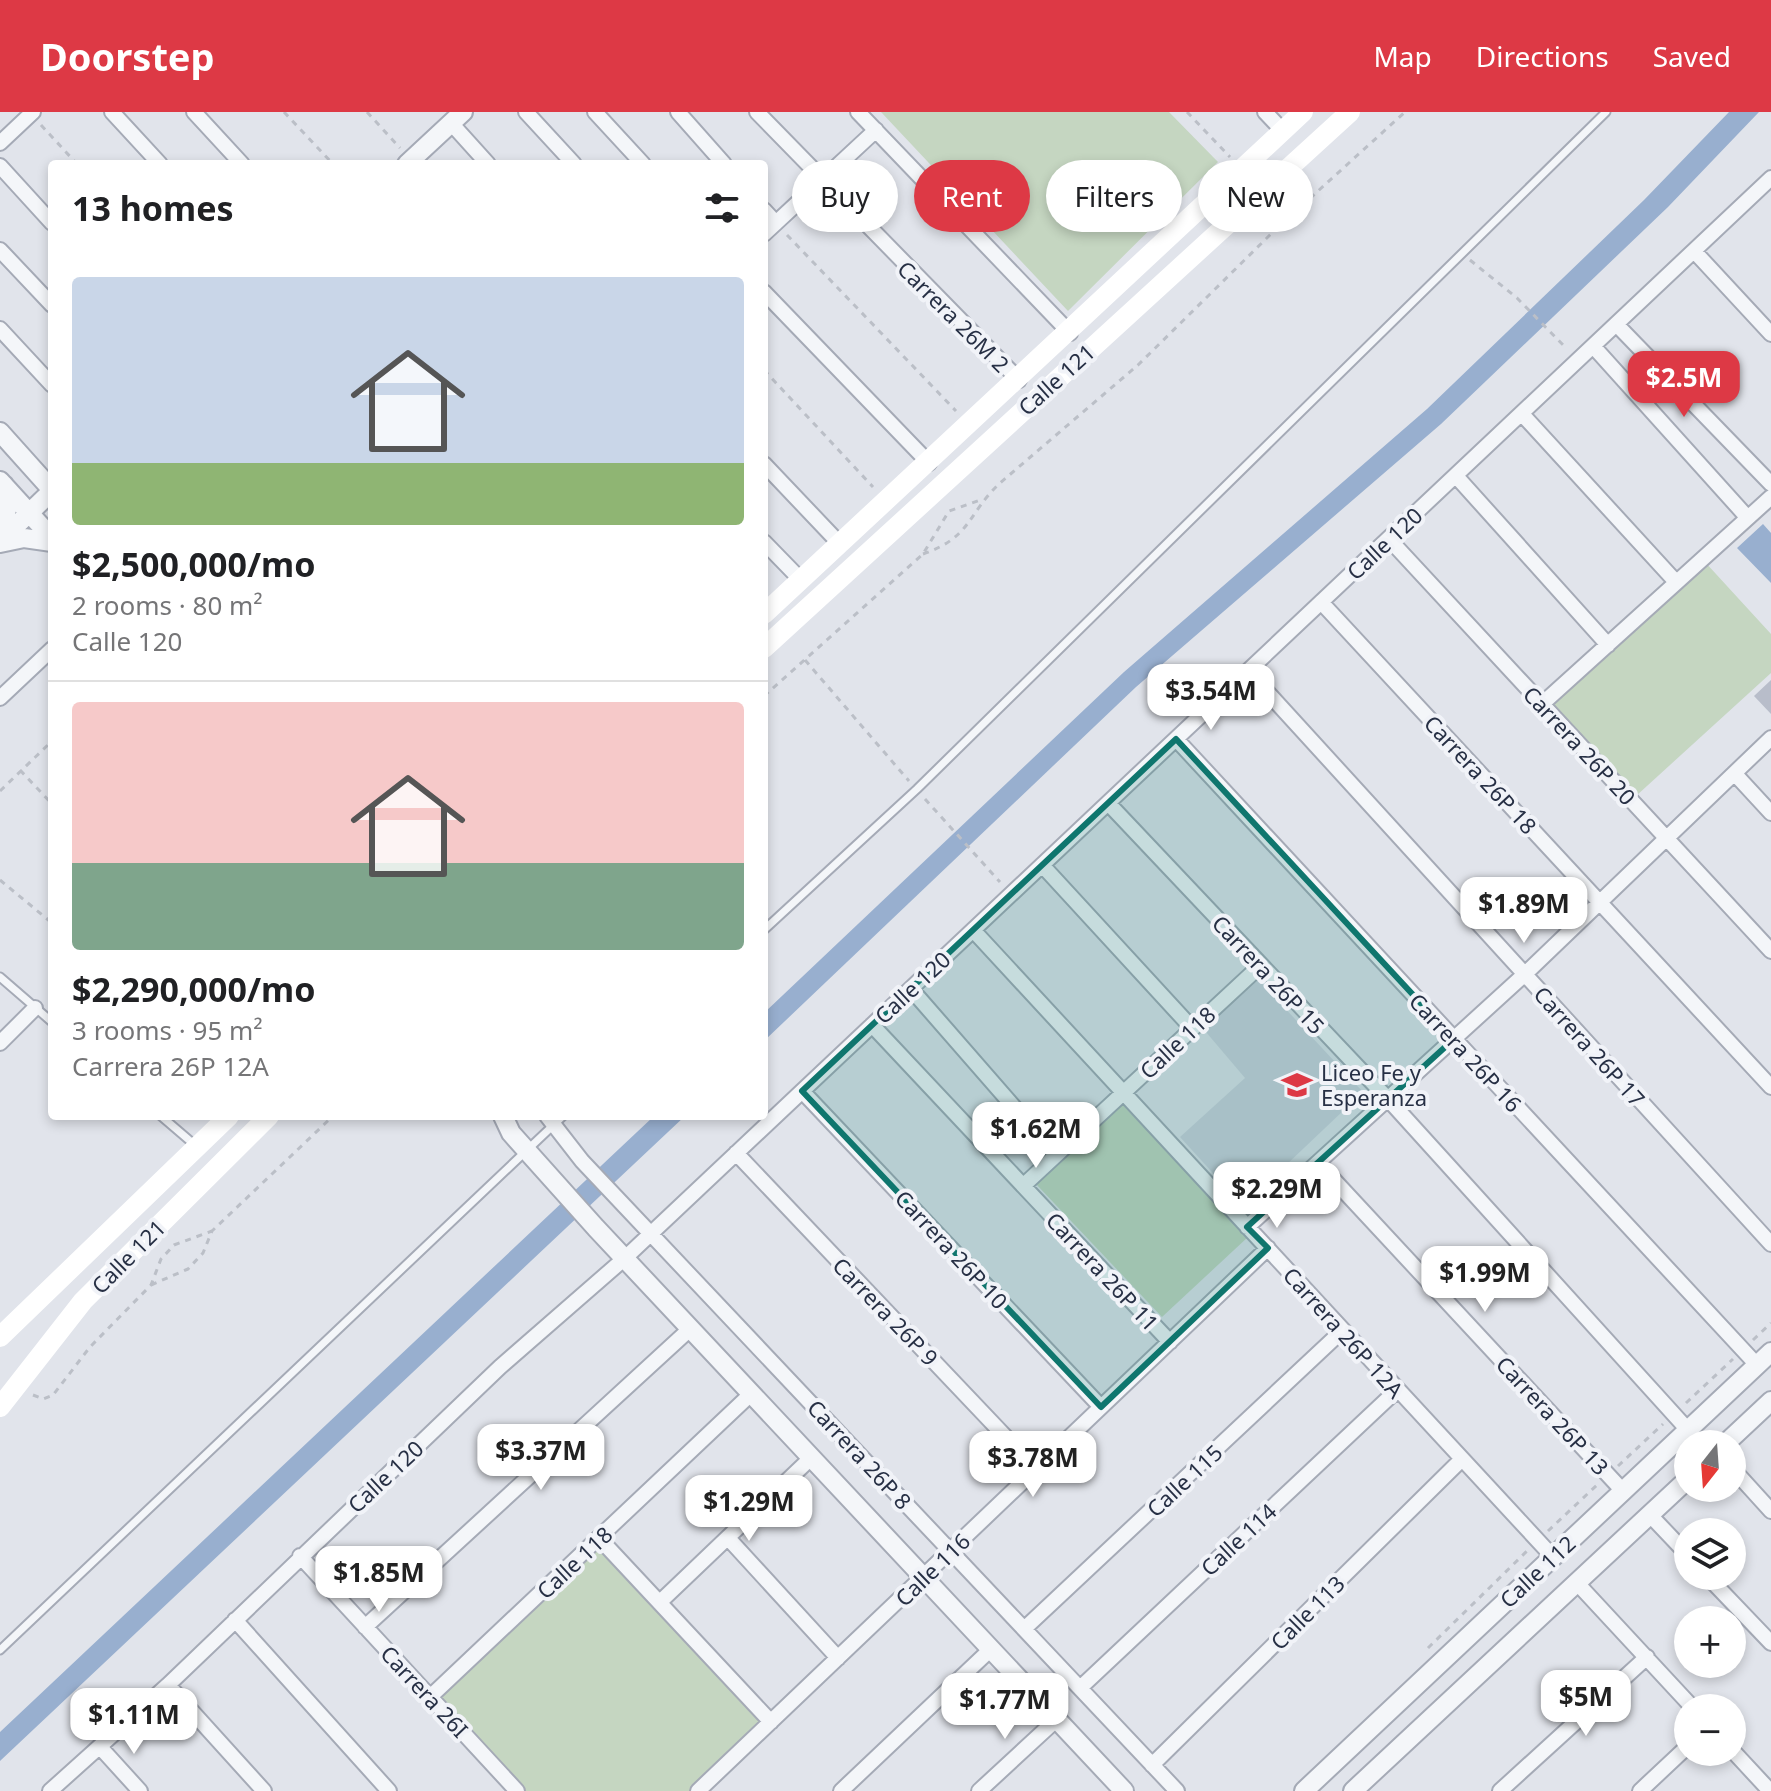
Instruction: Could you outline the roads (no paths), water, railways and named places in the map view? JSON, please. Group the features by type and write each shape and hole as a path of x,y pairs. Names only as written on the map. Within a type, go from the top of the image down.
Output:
{"main road":[{"name":"Calle 121","path":"768,610 1070,333 1303,112"},
{"name":"Calle 121","path":"768,644 1350,112"},
{"name":"Calle 121","path":"0,1337 225,1120"},
{"name":"Calle 121","path":"0,1407 83,1301 265,1120"}],"street":[{"path":"112,112 156,160"},
{"path":"194,112 238,160"},
{"path":"526,112 570,160"},
{"path":"595,112 639,160"},
{"path":"678,112 720,160"},
{"name":"Carrera 26M 2","path":"757,112 802,160"},
{"path":"858,112 1070,333"},
{"path":"1265,112 1283,131"},
{"path":"0,143 31,113"},
{"path":"414,160 457,118 485,160"},
{"path":"844,160 876,130"},
{"path":"0,166 48,219"},
{"path":"1766,184 1771,201"},
{"name":"Calle 120","path":"50,1791 168,1685 500,1367 625,1258 1766,184"},
{"path":"768,230 792,208"},
{"path":"768,214 776,223"},
{"name":"Carrera 26M 2","path":"872,232 1019,380"},
{"path":"0,250 48,301"},
{"path":"1694,251 1771,334"},
{"path":"768,296 929,463"},
{"path":"1616,324 1771,484"},
{"path":"0,329 48,381"},
{"path":"1593,346 1747,517"},
{"path":"1522,414 1676,582"},
{"path":"0,432 48,485"},
{"path":"28,462 48,470"},
{"path":"768,468 840,544"},
{"path":"1456,476 1608,645"},
{"path":"2,483 48,535"},
{"path":"0,540 7,509 2,483"},
{"path":"0,540 48,494"},
{"path":"1542,704 1771,497"},
{"name":"Carrera 26P 20","path":"1389,539 1771,951"},
{"path":"0,540 48,540"},
{"path":"768,546 801,580"},
{"name":"Carrera 26P 18","path":"1321,602 1771,1087"},
{"path":"0,698 48,653"},
{"name":"Carrera 26P 17","path":"1248,671 1771,1244"},
{"path":"1247,1227 1525,974 1771,738"},
{"name":"Carrera 26P 16","path":"1176,739 1757,1365"},
{"path":"1735,774 1771,813"},
{"name":"Carrera 26P 15","path":"1108,803 1388,1099 1688,1430"},
{"path":"1042,865 1191,1027"},
{"name":"Carrera 26P 12A","path":"973,930 1396,1391 1553,1557"},
{"name":"Calle 118","path":"1024,1185 1261,965"},
{"path":"911,989 1055,1154"},
{"path":"0,1043 35,1008"},
{"name":"Carrera 26P 11","path":"872,1025 1170,1342"},
{"name":"Carrera 26P 10","path":"802,1091 1101,1407"},
{"name":"Carrera 26P 8","path":"505,1120 526,1151 596,1228 1057,1719 1117,1789"},
{"name":"Carrera 26P 8","path":"555,1120 582,1161 1177,1791"},
{"name":"Carrera 26P 9","path":"736,1153 1036,1469"},
{"name":"Carrera 26P 13","path":"1319,1164 1623,1491"},
{"name":"Calle 116","path":"698,1791 1268,1248"},
{"path":"365,1627 691,1328"},
{"name":"Calle 115","path":"1024,1629 1343,1330"},
{"name":"Calle 112","path":"1688,1430 1771,1352"},
{"name":"Calle 114","path":"1080,1688 1396,1391"},
{"name":"Calle 118","path":"430,1697 752,1393"},
{"path":"1740,1430 1771,1401"},
{"name":"Calle 112","path":"1304,1791 1674,1443"},
{"path":"660,1602 812,1457"},
{"name":"Calle 113","path":"1152,1765 1462,1459"},
{"path":"1746,1483 1771,1511"},
{"name":"Calle 112","path":"1353,1791 1674,1492"},
{"path":"1650,1515 1674,1540"},
{"path":"599,1538 771,1722"},
{"path":"728,1538 838,1658"},
{"name":"Carrera 26I","path":"300,1556 517,1791"},
{"path":"1577,1583 1680,1694"},
{"path":"1720,1590 1771,1643"},
{"path":"235,1620 389,1791"},
{"path":"841,1791 991,1649"},
{"path":"1500,1791 1647,1657"},
{"path":"168,1685 264,1791"},
{"path":"979,1791 1057,1719"},
{"path":"100,1747 140,1791"},
{"path":"1640,1791 1674,1759"},
{"path":"1746,1766 1767,1790"}],"lane":[{"path":"768,926 917,789 1606,112"},
{"path":"0,977 48,1019"},
{"path":"166,1120 196,1146"},
{"path":"0,1650 526,1151 553,1120"}],"water":[{"path":"1729,112 1759,112 1668,207 1441,424 1136,687 768,1037 768,1009 1124,672 1427,409 1644,200"},
{"path":"1763,524 1771,533 1771,583 1737,548"},
{"path":"650,1120 681,1120 0,1761 0,1732"}],"place":[{"name":"Liceo Fe y Esperanza","path":"1297,1085"}]}
